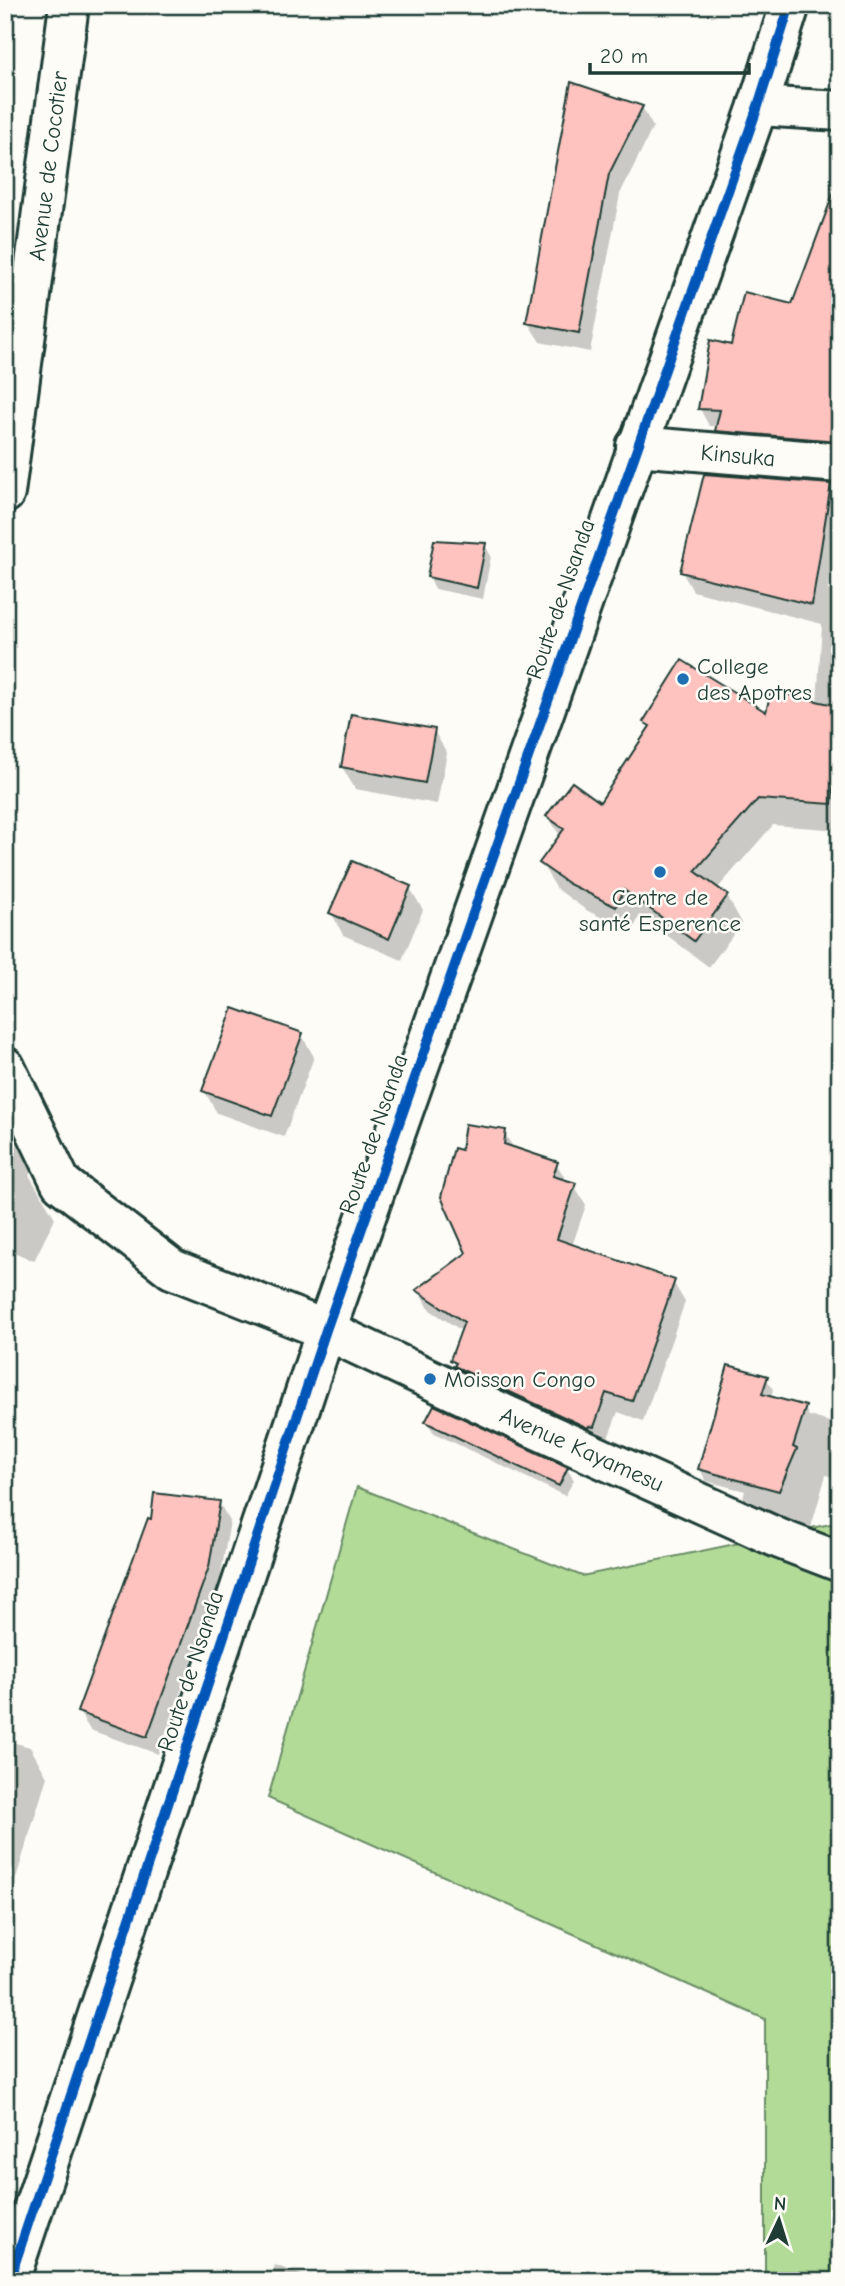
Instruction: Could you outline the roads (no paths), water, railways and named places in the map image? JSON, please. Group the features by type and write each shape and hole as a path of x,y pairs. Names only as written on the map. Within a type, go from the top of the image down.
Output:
{"street":[{"name":"Avenue de Cocotier","path":"5,493 69,5"},
{"name":"Route de Nsanda","path":"9,2281 326,1330 758,106 790,5"},
{"path":"758,106 840,111"},
{"name":"Kinsuka","path":"636,446 840,463"},
{"path":"5,1067 61,1183 172,1269 326,1330"},
{"name":"Avenue Kayamesu","path":"326,1330 780,1539 840,1562"}],"place":[{"name":"College des Apotres","path":"683,679"},
{"name":"Centre de santé Esperence","path":"660,872"},
{"name":"Moisson Congo","path":"430,1379"}]}
